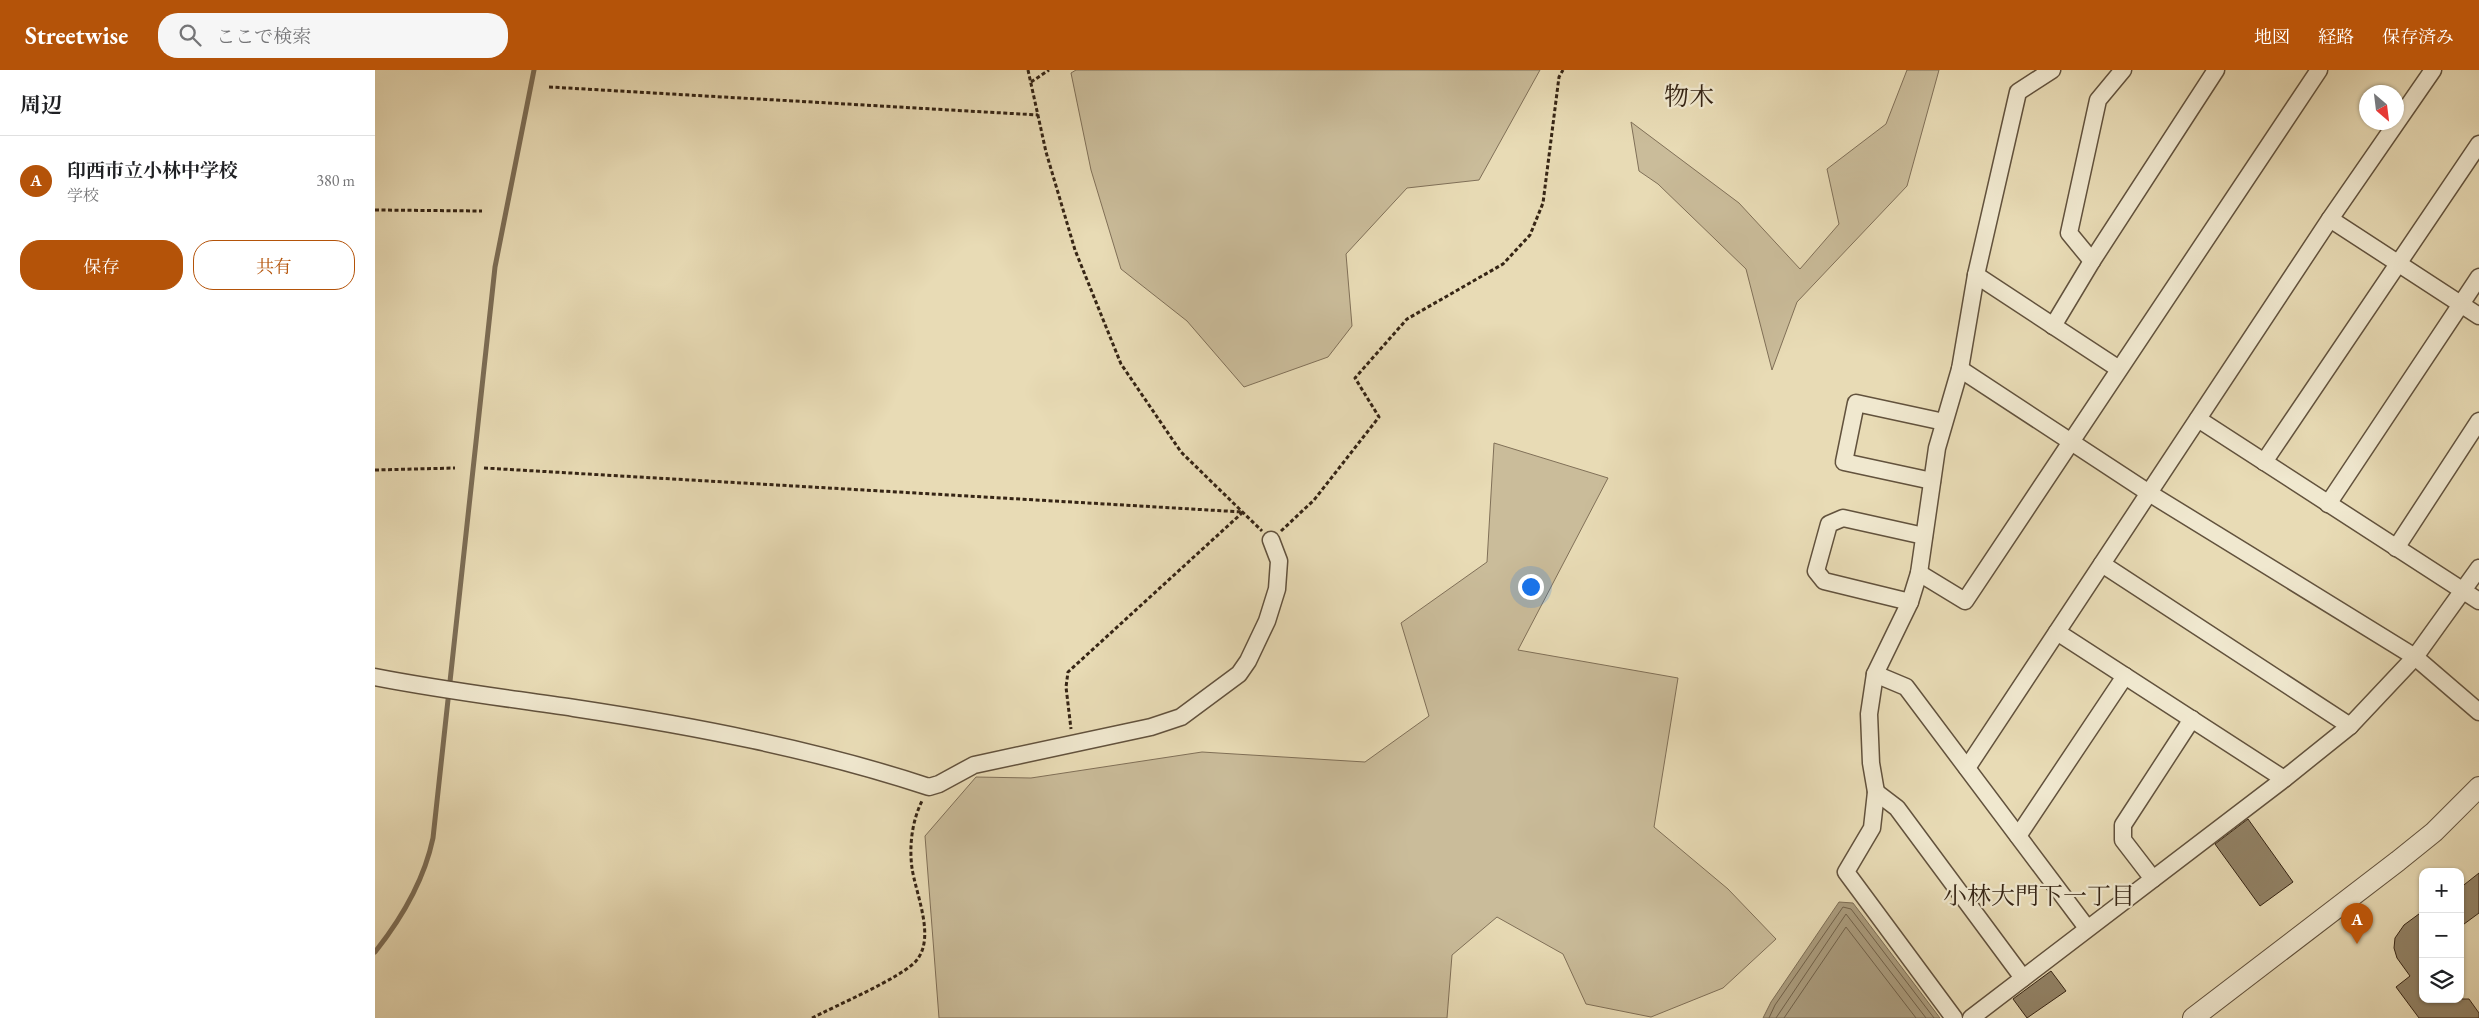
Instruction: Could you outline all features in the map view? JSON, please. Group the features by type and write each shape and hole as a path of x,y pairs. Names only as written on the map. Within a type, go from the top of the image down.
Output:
{"street":[{"path":"1954,1018 1846,872 1872,828 1876,792 1871,763 1869,714 1875,674 1910,602 1919,573 1937,448 1960,369 1976,275 2018,92 2052,70"},
{"path":"2092,261 2069,233 2098,100 2123,70"},
{"path":"2053,326 2092,261 2216,70"},
{"path":"1919,573 1965,601 2319,70"},
{"path":"1967,768 2330,219 2433,70"},
{"path":"2264,462 2479,144"},
{"path":"2330,219 2479,316"},
{"path":"1976,275 2119,369"},
{"path":"2329,504 2479,277"},
{"path":"1960,369 2149,493 2415,657 2479,712"},
{"path":"1932,481 1844,462 1856,403 1944,422"},
{"path":"2198,419 2479,601"},
{"path":"2396,548 2479,421"},
{"path":"1910,602 1824,581 1816,571 1829,524 1843,518 1925,536"},
{"path":"375,677 430,688 575,708 759,741 854,765 929,787 939,784 974,765 1073,742 1151,727 1181,717 1239,674 1249,661 1267,621 1277,588 1279,561 1271,540"},
{"path":"2102,564 2350,726"},
{"path":"1971,1018 2284,779 2350,726 2415,657 2479,568"},
{"path":"2057,632 2284,779"},
{"path":"1875,674 1906,687 2087,928"},
{"path":"2018,836 2125,676"},
{"path":"2153,879 2123,840 2123,825 2192,719"},
{"path":"2193,1018 2413,849 2434,832 2479,787"},
{"path":"1876,792 1897,808 2023,978"}],"path":[{"path":"1028,70 1047,152 1075,250 1121,364 1181,452 1271,540 1314,500 1379,417 1355,378 1407,319 1503,264 1530,235 1543,204 1559,77 1563,70"},
{"path":"1031,82 1049,70"},
{"path":"549,87 1038,116"},
{"path":"375,210 482,211"},
{"path":"375,470 455,468"},
{"path":"484,468 1243,512"},
{"path":"1073,742 1066,687 1068,672 1243,512"},
{"path":"812,1018 900,973 916,961 924,947 924,929 912,868 911,846 917,812 929,787"}],"shaded area":[{"path":"1076,70 1540,70 1479,180 1407,188 1346,254 1352,326 1328,357 1244,387 1187,321 1121,269 1091,170 1071,73"},
{"path":"1907,70 1939,70 1907,186 1797,302 1772,370 1746,269 1658,184 1639,171 1631,122 1739,203 1800,269 1839,224 1827,169 1886,124"},
{"path":"1494,443 1608,478 1518,650 1678,678 1654,827 1728,889 1776,939 1723,988 1651,1017 1586,1004 1563,954 1497,917 1452,955 1447,1018 939,1018 925,836 976,777 1031,778 1202,752 1365,762 1429,716 1401,623 1487,562"}],"water":[{"path":"1839,902 1853,903 1940,1018 1763,1018 1771,1002"}],"building":[{"path":"2248,819 2293,882 2260,906 2215,844"},
{"path":"2479,873 2479,913 2464,924 2464,913 2464,885"},
{"path":"2419,914 2419,1003 2464,1003 2464,999 2469,999 2479,1013 2479,1018 2419,1018 2396,987 2410,976 2397,958 2394,948 2395,938 2404,925"},
{"path":"2051,971 2066,991 2027,1018 2013,999"}],"waterway":[{"path":"375,952 411,898 424,869 433,838 495,267 534,70"}],"place":[{"name":"印西市立小林中学校","path":"2357,944"}],"district":[{"name":"物木","path":"1689,96"},
{"name":"小林大門下一丁目","path":"2039,896"}]}
